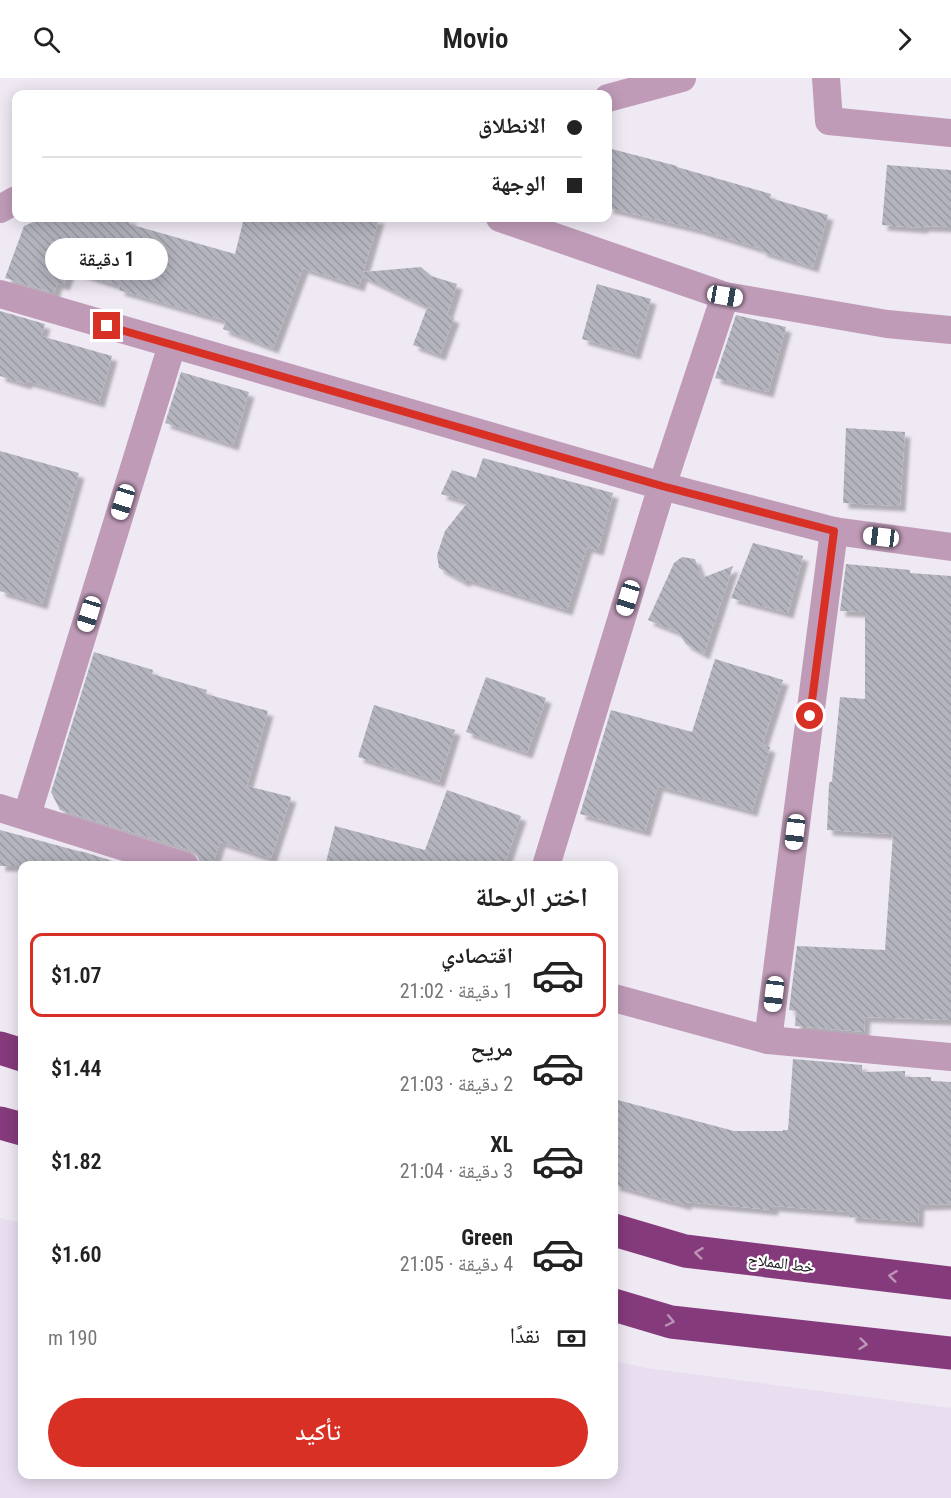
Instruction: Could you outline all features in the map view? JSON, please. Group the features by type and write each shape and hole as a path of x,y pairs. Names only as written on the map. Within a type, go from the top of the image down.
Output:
{"highway":[{"path":"0,1048 18,1054"},
{"path":"0,1123 18,1128"},
{"name":"خط المملاح","path":"618,1231 685,1251 951,1283"},
{"path":"618,1306 670,1323 951,1353"}],"street":[{"path":"612,97 682,78"},
{"path":"826,78 830,121 951,134"},
{"path":"512,222 725,296 887,324 951,330"},
{"path":"0,294 662,486 834,531 951,546"},
{"path":"548,861 662,486 725,296"},
{"path":"169,861 13,812 172,345"},
{"path":"768,1041 834,531"},
{"path":"618,999 768,1041 951,1057"}],"shaded area":[{"path":"0,1218 18,1222 18,1479 618,1479 618,1362 647,1368 951,1408 951,1498 0,1498"}],"building":[{"path":"612,149 771,194 770,198 828,215 813,267 697,229 612,209"},
{"path":"887,165 951,170 951,227 923,226 923,228 882,225"},
{"path":"34,222 130,222 129,224 235,254 243,222 378,222 363,272 421,267 431,276 457,284 447,315 454,318 440,355 413,345 427,308 438,312 362,276 359,286 303,268 273,348 223,329 226,321 119,290 120,286 70,270 64,285 57,283 54,293 5,278 24,226"},
{"path":"597,284 651,299 635,354 582,339"},
{"path":"0,311 45,324 41,336 112,356 99,402 27,381 26,384 0,376"},
{"path":"736,315 786,327 768,392 715,378"},
{"path":"181,372 249,392 233,445 165,423"},
{"path":"846,428 905,432 900,506 843,503"},
{"path":"0,451 79,473 42,604 0,591"},
{"path":"483,458 613,493 598,550 587,547 567,610 466,579 465,582 439,568 437,555 445,531 468,502 441,494 452,470 476,478"},
{"path":"753,543 803,556 788,613 731,598"},
{"path":"682,557 695,559 702,578 733,566 704,654 686,644 678,632 648,620 674,563"},
{"path":"846,564 951,576 951,1020 865,1017 864,1032 795,1026 796,1011 789,1010 797,946 885,950 893,834 827,830 829,783 832,781 840,697 865,699 865,612 840,611"},
{"path":"94,652 153,670 152,674 207,690 206,694 268,711 247,786 291,797 271,858 220,842 214,861 199,861 197,855 190,850 60,810 51,792"},
{"path":"715,659 783,680 762,745 770,747 752,811 658,786 645,831 580,814 611,710 692,732"},
{"path":"486,677 546,698 527,753 466,732"},
{"path":"374,705 455,730 439,782 358,757"},
{"path":"447,790 521,816 506,861 326,861 335,826 425,850"},
{"path":"0,830 112,861 18,861 18,866 0,866"},
{"path":"793,1059 862,1065 862,1072 905,1071 905,1077 931,1077 931,1081 951,1082 951,1204 919,1205 918,1222 850,1217 850,1212 773,1206 773,1210 686,1202 686,1205 618,1186 618,1100 734,1131 788,1130"}],"route":[{"path":"107,326 662,486 834,531 810,716"}]}
